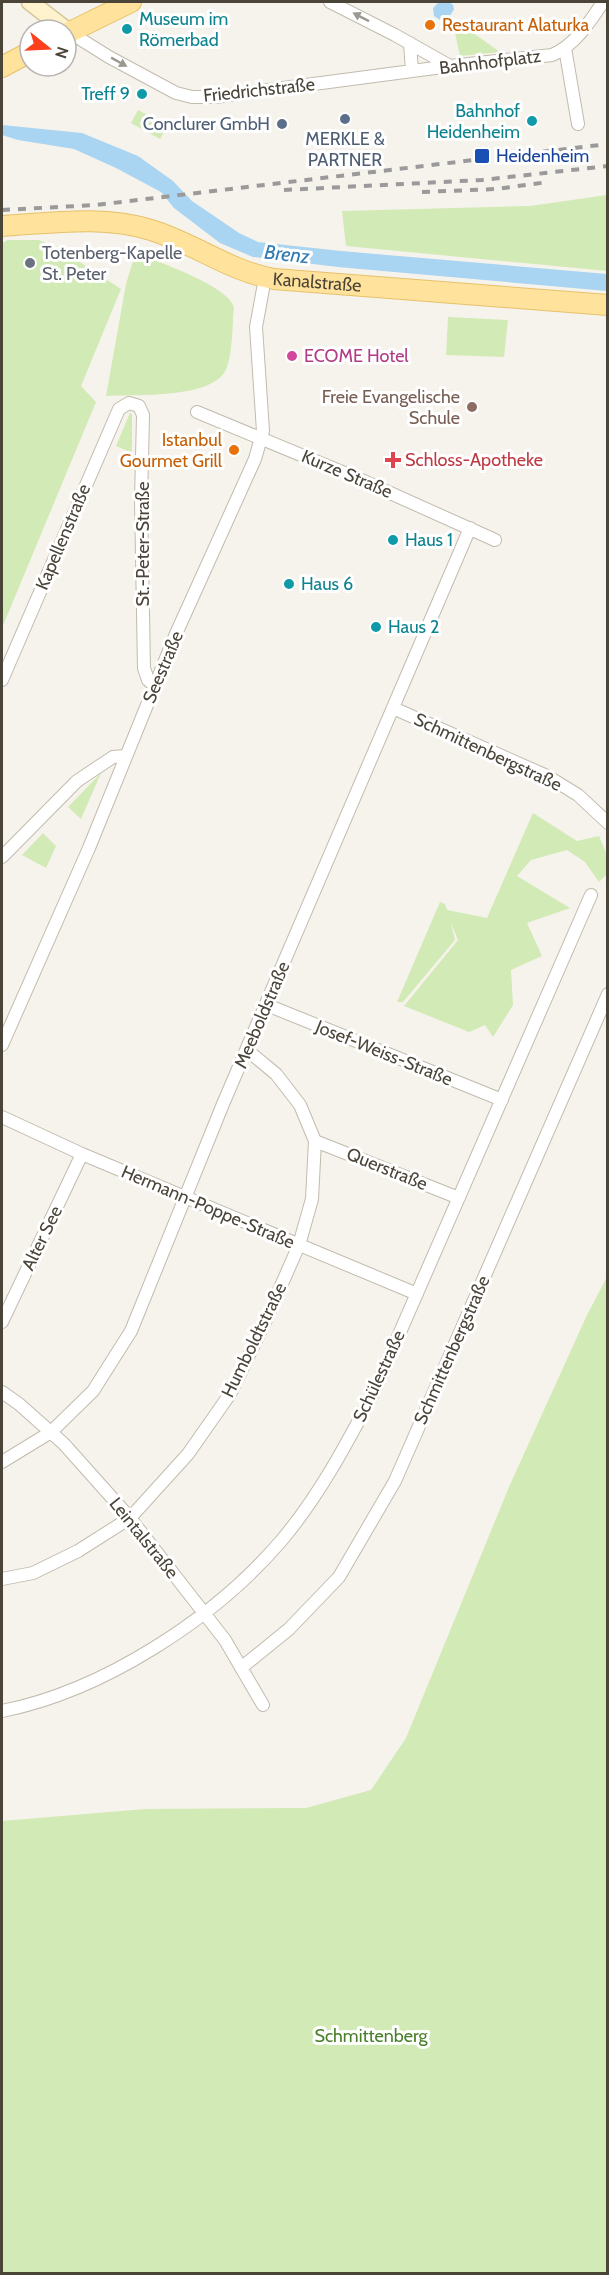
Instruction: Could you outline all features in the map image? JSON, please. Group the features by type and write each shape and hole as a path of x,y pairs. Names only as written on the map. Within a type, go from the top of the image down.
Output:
{"main road":[{"name":"Friedrichstraße","path":"30,2 49,18"},
{"path":"78,28 131,2"},
{"path":"2,67 18,58"},
{"name":"Kanalstraße","path":"2,226 93,221 128,224 163,234 231,267 265,278 608,305"}],"street":[{"path":"330,2 450,66"},
{"path":"565,48 588,23 603,2"},
{"name":"Friedrichstraße","path":"78,39 183,96 207,97 371,76"},
{"path":"410,43 412,71"},
{"name":"Bahnhofplatz","path":"371,76 552,55 565,48 578,124"},
{"name":"Seestraße","path":"2,1046 89,848 154,685 255,459 262,438 263,416 256,327 265,278"},
{"name":"Kapellenstraße","path":"2,680 119,409 124,404 134,403"},
{"name":"St.-Peter-Straße","path":"134,403 141,408 143,416 141,501 144,668 148,680 154,685"},
{"name":"Kurze Straße","path":"197,412 495,540"},
{"name":"Meeboldstraße","path":"2,1462 51,1432 93,1391 130,1331 247,1050 470,528"},
{"name":"Schmittenbergstraße","path":"393,708 547,776 578,795 608,823"},
{"path":"2,857 77,781 113,757 125,756"},
{"name":"Schülestraße","path":"2,1711 53,1696 100,1677 135,1659 204,1612 247,1579 313,1499 373,1394 591,895"},
{"name":"Schmittenbergstraße","path":"241,1668 289,1629 339,1576 395,1481 608,994"},
{"name":"Josef-Weiss-Straße","path":"267,1005 502,1100"},
{"name":"Humboldtstraße","path":"2,1579 33,1573 78,1551 130,1518 188,1454 230,1394 300,1245 312,1198 315,1141 300,1105 276,1074 247,1050"},
{"name":"Hermann-Poppe-Straße","path":"2,1117 82,1154 417,1294"},
{"name":"Querstraße","path":"315,1141 459,1198"},
{"name":"Alter See","path":"2,1322 82,1154"},
{"name":"Leintalstraße","path":"2,1392 51,1432 130,1518 225,1640 263,1705"}],"green space":[{"path":"462,25 500,52 460,56 455,33"},
{"path":"138,110 168,126 160,139 131,123"},
{"path":"607,195 607,271 346,246 342,211 530,206"},
{"path":"8,240 39,240 60,249 121,289 81,386 96,402 2,628 2,243"},
{"path":"138,254 207,283 229,299 234,307 231,345 227,367 220,378 208,385 173,393 106,396 126,284 132,264"},
{"path":"448,317 508,320 504,357 446,355"},
{"path":"130,413 132,414 132,453 116,446"},
{"path":"101,773 81,819 68,807"},
{"path":"533,813 577,841 599,836 607,855 607,874 599,882 585,862 567,850 531,860 517,876 570,908 527,923 542,956 511,970 513,1005 493,1037 485,1025 469,1032 404,1006 458,940 451,923 455,940 403,1002 397,1002 440,902 445,904 447,910 487,918"},
{"path":"43,833 56,846 46,868 22,855"},
{"name":"Schmittenberg","path":"607,1277 607,2273 2,2273 2,1821 145,1809 306,1808 371,1790 406,1738 509,1487 587,1315"}],"water":[{"path":"439,2 449,2 454,9 450,16 444,16 440,20 434,16 433,8"},
{"name":"Brenz","path":"2,125 82,133 138,156 173,181 192,201 239,233 258,242 607,274 607,291 338,267 253,257 220,243 174,208 161,192 116,168 74,149 18,140 2,135"}],"railway":[{"path":"2,210 96,205 608,144"},
{"path":"284,190 482,180 608,166"},
{"path":"422,192 496,189 548,182"}],"place":[{"name":"Restaurant Alaturka","path":"430,25"},
{"name":"Museum im Römerbad","path":"127,29"},
{"name":"Treff 9","path":"142,94"},
{"name":"MERKLE & PARTNER","path":"345,119"},
{"name":"Bahnhof Heidenheim","path":"532,121"},
{"name":"Conclurer GmbH","path":"282,124"},
{"name":"Heidenheim","path":"482,156"},
{"name":"Totenberg-Kapelle St. Peter","path":"30,263"},
{"name":"ECOME Hotel","path":"292,356"},
{"name":"Freie Evangelische Schule","path":"472,407"},
{"name":"Istanbul Gourmet Grill","path":"234,450"},
{"name":"Schloss-Apotheke","path":"393,460"},
{"name":"Haus 1","path":"393,540"},
{"name":"Haus 6","path":"289,584"},
{"name":"Haus 2","path":"376,627"}]}
